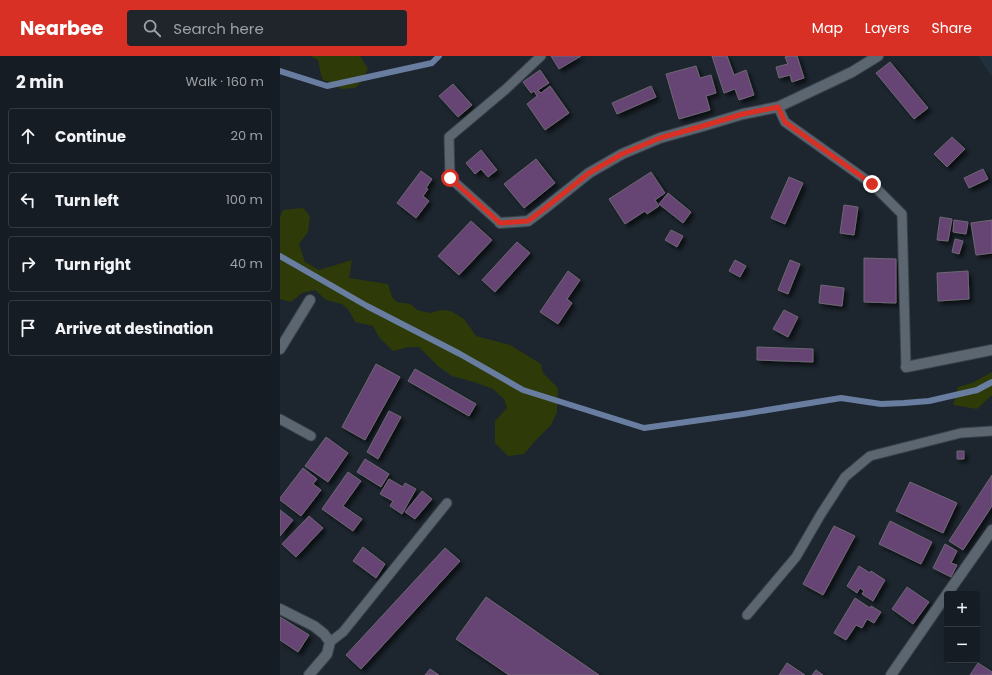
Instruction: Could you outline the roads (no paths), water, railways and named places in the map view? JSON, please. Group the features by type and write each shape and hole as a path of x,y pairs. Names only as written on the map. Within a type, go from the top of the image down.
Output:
{"street":[{"path":"500,223 528,221 589,173 622,154 660,138 743,114 778,107 852,72 878,56"},
{"path":"280,349 310,300"},
{"path":"906,367 992,350"},
{"path":"949,591 992,530"},
{"path":"891,675 944,598"},
{"path":"280,609 314,626 324,634 330,642 327,654 309,675"}],"lane":[{"path":"500,223 450,178 449,137 541,56"},
{"path":"778,107 785,122 872,184 902,214 906,367"},
{"path":"280,419 311,436"},
{"path":"747,615 796,557 844,477 870,456 961,433 992,431"},
{"path":"330,642 343,632 447,503"}],"waterway":[{"path":"280,71 327,86 432,63 439,56"},
{"path":"280,256 367,306 460,354 523,390 644,428 841,398 881,404 929,401 977,390 992,382"}]}
